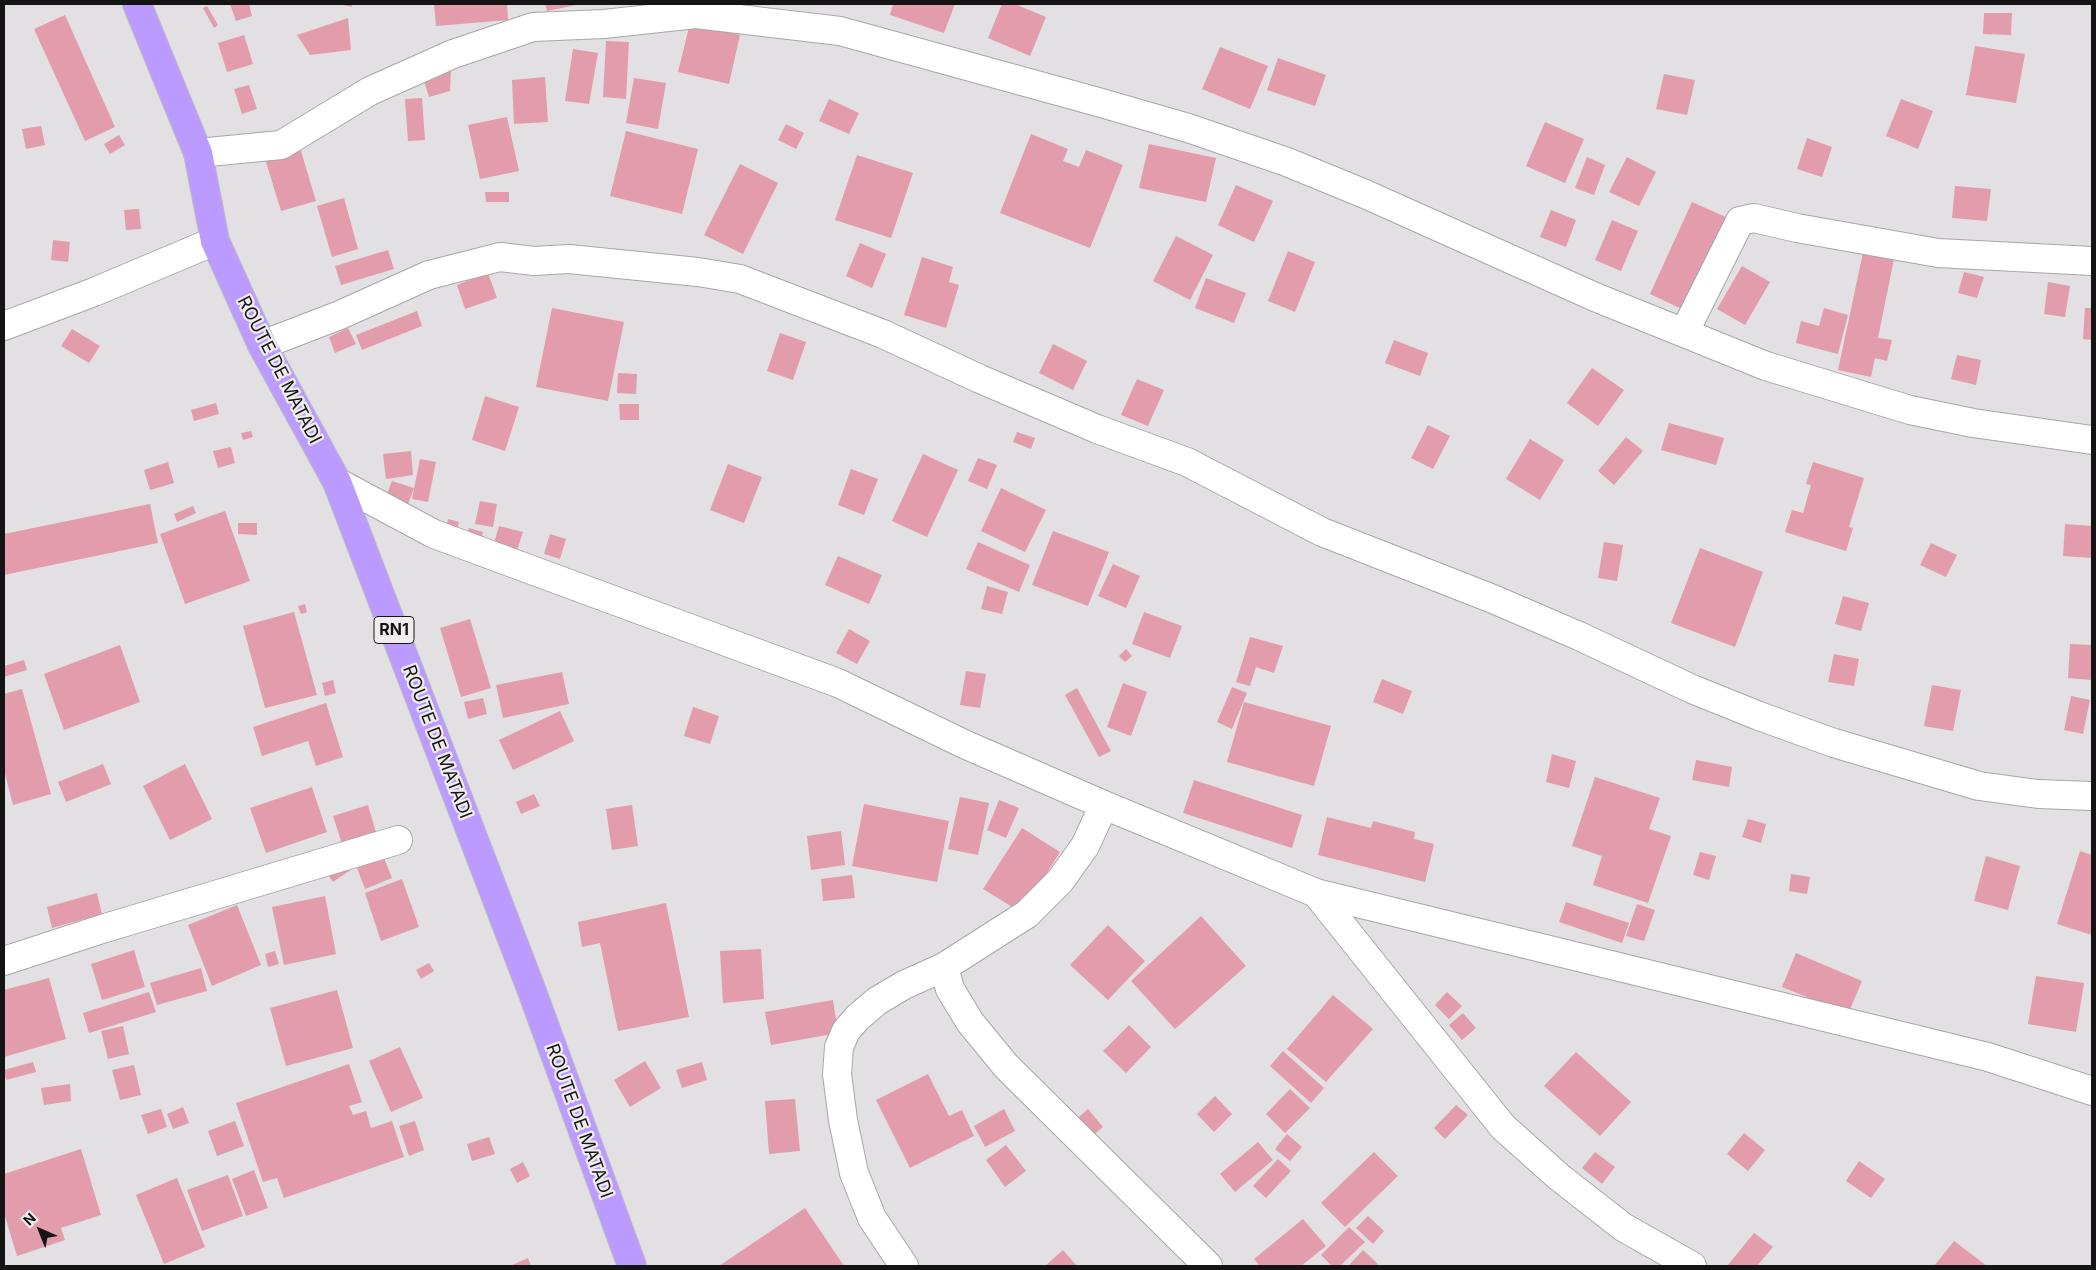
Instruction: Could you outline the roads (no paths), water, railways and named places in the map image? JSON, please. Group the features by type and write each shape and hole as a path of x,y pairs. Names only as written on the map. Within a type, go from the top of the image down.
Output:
{"highway":[{"name":"ROUTE DE MATADI","path":"138,4 198,153 215,240 262,345 337,482 522,966 632,1266"}],"street":[{"path":"198,153 280,145 378,88 453,54 533,28 604,24 696,14 840,31 1188,128 1286,162 1374,198 1595,297 1766,366 1910,410 1972,423 2092,440"},
{"path":"1684,333 1740,221 1754,218 1798,228 1938,253 2092,261"},
{"path":"4,326 94,292 215,240"},
{"path":"262,345 340,315 429,275 500,257 534,261 569,259 698,272 740,279 883,334 980,379 1097,429 1187,462 1322,532 1501,603 1579,636 1692,689 1760,716 1834,743 1979,786 2038,794 2092,796"},
{"path":"337,482 434,534 838,683 964,744 1104,805 1316,893 1988,1057 2092,1091"},
{"path":"904,1266 872,1218 854,1173 842,1120 837,1074 840,1047 846,1031 857,1018 877,1001 904,985 944,967 1027,914 1060,881 1085,846 1104,805"},
{"path":"4,961 102,928 398,840"},
{"path":"1316,893 1503,1126 1559,1177 1623,1227 1692,1266"},
{"path":"944,967 950,989 970,1022 1006,1066 1208,1266"}]}
